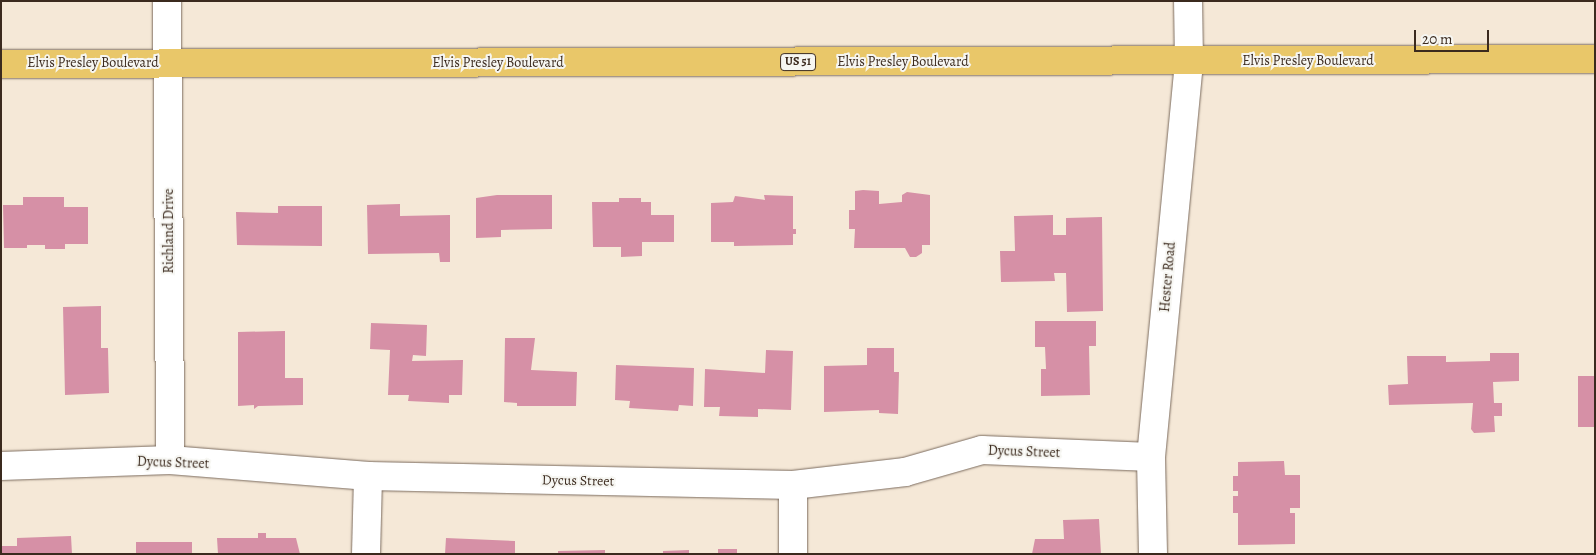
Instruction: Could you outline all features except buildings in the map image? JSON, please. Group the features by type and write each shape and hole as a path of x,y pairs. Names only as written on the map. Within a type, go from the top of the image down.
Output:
{"main road":[{"name":"Elvis Presley Boulevard","path":"1,64 1189,62 1595,59"}],"street":[{"name":"Richland Drive","path":"167,1 169,63 170,460"},
{"name":"Hester Road","path":"1153,554 1151,457 1189,62 1188,1"},
{"name":"Dycus Street","path":"1,466 170,460 368,476 793,485 905,472 982,450 1151,457"},
{"path":"366,554 368,476"},
{"path":"793,485 793,554"}]}
